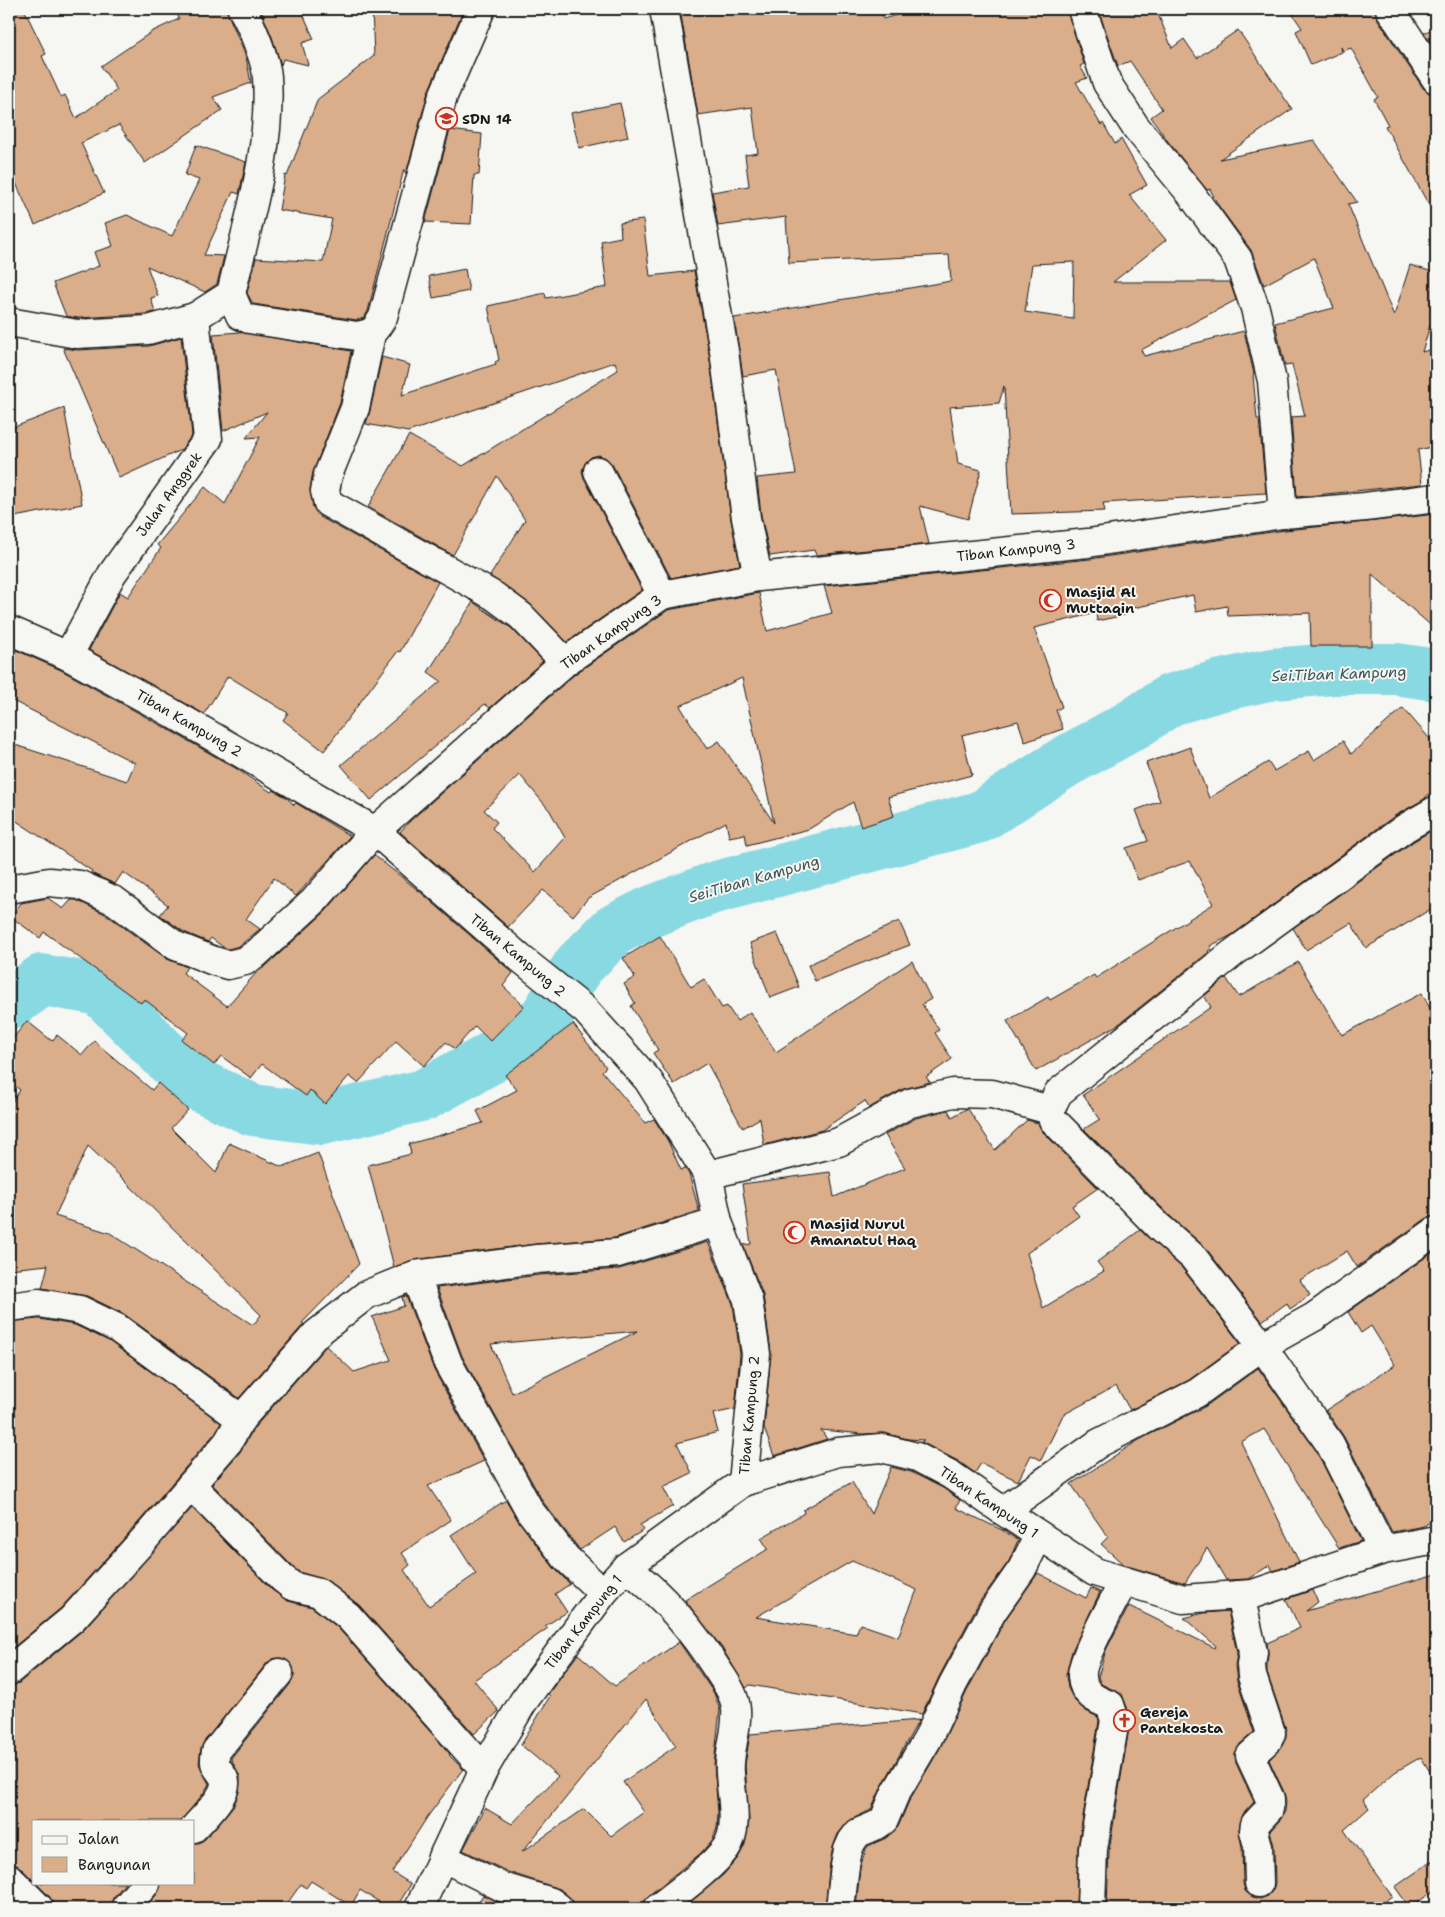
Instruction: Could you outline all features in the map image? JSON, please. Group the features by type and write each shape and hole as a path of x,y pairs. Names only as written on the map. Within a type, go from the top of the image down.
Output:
{"street":[{"path":"242,9 250,22 267,75 266,125 260,169 230,294 240,315 249,320 357,336 371,334 378,328 383,317 443,96 481,9"},
{"path":"664,9 724,351 746,518 758,577"},
{"path":"1082,9 1107,84 1135,126 1191,194 1238,259 1255,308 1272,381 1283,514"},
{"path":"1390,9 1436,79"},
{"path":"9,322 77,334 148,330 195,317 230,294"},
{"name":"Jalan Anggrek","path":"68,656 112,574 208,439 195,317"},
{"path":"371,334 355,408 328,475 325,491 328,503 494,596 521,616 565,662"},
{"path":"598,471 662,595"},
{"name":"Tiban Kampung 3","path":"9,890 49,882 80,885 114,901 176,946 214,961 228,964 245,961 257,953 314,901 375,831 565,662 662,595 758,577 1088,543 1283,514 1365,507 1436,498"},
{"name":"Tiban Kampung 2","path":"9,630 68,656 172,713 375,831 520,958 585,1010 648,1080 708,1175 718,1222 748,1300 756,1354 744,1482"},
{"path":"1383,1550 1330,1444 1262,1346 1193,1257 1159,1227 1053,1120 1050,1110 1058,1093 1233,953 1405,828 1436,810"},
{"path":"708,1175 839,1142 910,1103 953,1093 992,1094 1050,1110"},
{"path":"9,1671 72,1619 228,1442 241,1419 316,1334 366,1296 415,1275 537,1259 618,1253 718,1222"},
{"path":"1003,1511 1099,1443 1197,1393 1262,1346 1314,1317 1436,1231"},
{"path":"415,1275 448,1363 530,1511 566,1558 603,1593"},
{"path":"9,1307 39,1303 80,1310 110,1324 241,1419"},
{"name":"Tiban Kampung 1","path":"419,1908 484,1769 523,1702 603,1593 626,1567 744,1482 838,1452 881,1448 917,1457 943,1470 1095,1572 1183,1599 1253,1594 1383,1550 1436,1540"},
{"path":"191,1485 282,1578 292,1586 318,1593 348,1616 484,1769"},
{"path":"840,1908 844,1866 852,1841 858,1833 877,1826 884,1820 895,1794 927,1740 957,1676 992,1612 1022,1569 1039,1535"},
{"path":"626,1567 668,1605 697,1637 731,1691 736,1709 729,1762 734,1830 727,1847 715,1860 658,1908"},
{"path":"1091,1908 1093,1849 1115,1720 1110,1705 1091,1697 1082,1677 1084,1661 1124,1581"},
{"path":"1240,1595 1253,1652 1252,1676 1271,1733 1268,1740 1250,1756 1270,1799 1269,1809 1255,1824 1254,1831 1258,1846 1259,1883"},
{"path":"195,1827 223,1794 226,1783 224,1777 216,1769 214,1760 216,1751 279,1673"},
{"path":"442,1857 502,1887 551,1902 559,1908"},
{"path":"9,1878 39,1908"},
{"path":"125,1908 145,1884"}],"building":[{"path":"9,9 24,9 46,54 42,56 61,97 65,95 76,118 117,90 101,66 153,31 179,19 176,9 226,9 246,57 251,83 213,97 222,110 145,163 119,125 81,143 104,193 35,225 9,168"},
{"path":"260,9 301,9 314,39 302,43 308,65 283,59 281,65"},
{"path":"372,9 463,9 463,11 428,92 406,174 404,169 368,311 364,318 357,320 253,304 247,293 256,258 323,262 332,219 279,210 285,175 287,176 318,99 374,56"},
{"path":"680,9 801,9 801,15 855,9 882,9 883,19 917,9 1067,9 1084,64 1080,66 1087,78 1076,82 1101,125 1103,123 1115,144 1121,139 1147,185 1129,195 1166,240 1113,282 1230,282 1236,300 1141,350 1144,356 1244,331 1254,374 1257,419 1259,419 1266,493 1103,503 1105,511 1011,514 1004,386 999,403 950,407 958,464 981,470 968,519 920,506 929,544 816,555 814,550 770,556 761,515 757,478 796,474 776,370 743,376 734,318 951,281 949,255 789,263 786,217 718,226 712,192 749,186 745,155 758,153 752,107 698,115","holes":["1074,262 1073,319 1025,312 1032,264"]},
{"path":"1098,9 1156,9 1172,48 1184,39 1197,58 1238,30 1292,109 1220,159 1314,140 1357,202 1348,204 1394,316 1410,265 1436,273 1436,305 1422,352 1436,348 1436,446 1418,450 1422,484 1297,497 1291,417 1305,416 1292,365 1285,366 1275,323 1334,308 1314,258 1264,285 1251,250 1218,205 1210,189 1207,190 1151,117 1162,109 1130,61 1118,66"},
{"path":"1289,9 1375,9 1377,18 1423,88 1429,93 1436,95 1436,218 1385,126 1388,125 1374,99 1378,97 1351,48 1343,51 1341,47 1342,52 1311,65 1296,31 1302,28"},
{"path":"1436,27 1436,51 1424,33"},
{"path":"620,103 628,137 579,148 571,113"},
{"path":"450,130 482,134 479,175 474,175 471,224 425,222"},
{"path":"196,145 246,162 239,194 233,192 204,255 224,256 217,284 205,292 147,266 158,296 151,298 155,312 78,318 66,316 53,283 99,266 94,252 113,246 105,223 127,215 172,236 199,180 185,175"},
{"path":"643,220 650,276 694,271 709,353 731,520 740,565 671,578 612,464 606,458 599,455 591,457 585,463 582,471 584,478 642,590 567,642 530,604 490,576 525,520 497,476 453,555 368,507 409,435 463,466 618,370 615,362 408,432 366,424 382,357 410,365 402,395 496,364 495,362 499,360 488,306 545,293 546,298 607,287 601,241 621,237 620,223"},
{"path":"465,269 469,291 433,298 429,276"},
{"path":"241,332 351,351 340,403 313,472 310,489 313,507 320,517 438,582 400,652 398,651 324,751 283,720 288,713 228,676 204,714 89,650 120,592 128,597 161,548 157,545 205,487 225,504 260,437 246,438 267,412 223,431 213,334"},
{"path":"181,337 192,435 181,450 119,478 63,348 78,350 149,346"},
{"path":"64,408 82,504 9,518 9,429"},
{"path":"1436,514 1436,630 1372,574 1372,646 1311,646 1310,613 1228,616 1227,606 1196,612 1193,595 1124,610 1125,615 1097,621 1096,613 1034,628 1062,707 1056,710 1063,729 1025,742 1018,721 962,735 972,775 888,797 894,816 861,827 853,802 809,829 747,845 745,834 729,837 726,822 588,898 573,916 543,890 508,927 400,832 411,820 575,674 668,610 759,593 767,631 832,613 824,586 1090,559 1285,530","holes":["742,678 774,823 719,741 707,749 680,706","520,775 550,811 565,838 535,872 492,828 497,822 484,810"]},
{"path":"473,602 511,628 543,661 490,708 485,704 371,800 341,765 441,681 428,672"},
{"path":"9,647 61,670 164,727 237,769 271,792 273,790 286,797 294,805 296,803 350,836 296,896 274,878 246,919 260,929 239,946 228,949 211,938 208,942 184,932 160,915 168,905 123,872 115,884 91,873 92,871 9,816 9,743 127,781 135,763 9,699"},
{"path":"1403,708 1436,746 1436,787 1423,800 1396,815 1232,935 1210,946 1212,948 1209,952 1119,1024 1036,1071 1007,1021 1048,997 1050,1000 1094,975 1096,978 1213,904 1190,861 1138,880 1126,848 1148,841 1136,810 1160,801 1146,763 1190,747 1209,798 1268,762 1274,771 1309,751 1314,760 1343,741 1351,754"},
{"path":"1436,828 1436,906 1366,948 1351,923 1306,950 1293,928 1414,841"},
{"path":"374,855 424,895 513,973 503,986 524,1006 490,1041 475,1026 455,1049 446,1042 424,1066 396,1041 358,1083 349,1076 325,1104 310,1090 306,1096 262,1064 251,1078 221,1056 214,1065 182,1040 188,1033 144,999 141,1003 44,932 40,938 11,917 21,903 48,898 63,909 71,900 76,900 107,915 167,959 187,967 183,973 227,1006 256,973 326,911"},
{"path":"899,921 910,945 815,981 808,965"},
{"path":"777,933 799,987 770,998 750,943"},
{"path":"660,936 691,987 704,979 722,1008 727,1006 737,1021 750,1012 776,1052 912,961 931,999 922,1004 939,1030 935,1033 952,1059 926,1077 930,1082 903,1089 869,1108 865,1101 822,1130 764,1145 760,1118 743,1128 707,1063 674,1084 653,1053 658,1050 631,1006 635,1003 624,984 635,977 623,958"},
{"path":"1298,962 1342,1035 1422,993 1436,1020 1436,1216 1427,1218 1357,1267 1347,1251 1300,1280 1310,1295 1290,1309 1287,1303 1262,1321 1205,1247 1170,1216 1084,1129 1100,1119 1083,1095 1211,1007 1204,996 1226,978 1239,997"},
{"path":"27,1021 52,1041 57,1035 82,1055 94,1041 152,1090 158,1083 188,1110 171,1128 216,1173 229,1143 282,1167 318,1153 359,1264 302,1323 304,1324 239,1398 124,1314 87,1296 42,1288 48,1265 9,1269 9,1106 20,1090 9,1081 9,1043","holes":["88,1146 261,1315 253,1325 110,1233 55,1216"]},
{"path":"573,1024 606,1067 602,1071 645,1123 654,1119 668,1141 681,1170 685,1168 689,1174 699,1211 615,1238 535,1244 413,1260 394,1267 368,1165 411,1154 409,1144 483,1123 477,1111 517,1090 505,1075"},
{"path":"968,1109 995,1150 1027,1120 1038,1123 1042,1131 1098,1188 1072,1206 1079,1216 1027,1253 1043,1308 1104,1271 1097,1262 1140,1230 1182,1268 1240,1343 1189,1380 1130,1410 1116,1386 1063,1415 1041,1460 1031,1455 1018,1481 981,1463 975,1473 958,1461 921,1442 924,1440 908,1439 884,1433 863,1434 821,1430 827,1439 774,1456 764,1428 771,1352 763,1295 743,1245 751,1244 742,1184 830,1172 834,1197 905,1168 885,1135 916,1118 948,1110 952,1117"},
{"path":"708,1242 733,1304 740,1354 735,1409 713,1414 718,1432 677,1443 692,1473 663,1487 673,1506 640,1525 644,1530 624,1542 615,1527 580,1550 543,1502 462,1356 437,1288 539,1275 619,1269","holes":["638,1331 512,1393 491,1344"]},
{"path":"1436,1250 1436,1518 1424,1526 1392,1532 1344,1437 1326,1410 1395,1365 1371,1326 1361,1333 1348,1312"},
{"path":"406,1296 434,1370 484,1461 428,1486 451,1520 402,1553 410,1565 404,1570 429,1606 476,1574 451,1535 506,1500 518,1520 554,1568 570,1584 555,1594 567,1612 545,1626 548,1628 474,1680 499,1711 474,1734 360,1606 328,1581 299,1572 212,1484 240,1452 254,1428 326,1346 354,1372 391,1360 372,1317 404,1306 402,1297"},
{"path":"39,1319 75,1325 109,1341 221,1423 215,1433 137,1524 61,1608 9,1651 9,1322"},
{"path":"1258,1368 1317,1452 1361,1541 1339,1548 1264,1429 1241,1442 1299,1562 1273,1571 1270,1565 1248,1579 1226,1580 1207,1548 1185,1583 1124,1565 1101,1544 1108,1537 1071,1484 1139,1440 1206,1406"},
{"path":"891,1467 911,1472 943,1488 960,1500 956,1508 1004,1531 1018,1540 1009,1561 978,1604 939,1677 922,1714 750,1685 746,1688 722,1648 685,1600 768,1549 761,1538 804,1513 803,1510 852,1482 871,1514","holes":["852,1561 917,1590 898,1637 860,1624 856,1634 756,1617"]},
{"path":"192,1508 272,1590 288,1601 312,1607 337,1627 463,1769 428,1816 392,1872 411,1884 396,1908 389,1908 360,1890 351,1906 311,1881 306,1888 301,1884 284,1908 145,1908 158,1893 161,1884 195,1884 195,1843 205,1839 221,1821 234,1805 239,1792 240,1777 231,1758 291,1683 294,1676 293,1667 288,1661 281,1658 273,1659 267,1663 204,1742 201,1748 199,1764 209,1784 182,1820 32,1820 32,1879 20,1867 9,1863 9,1686 19,1683 83,1630"},
{"path":"1038,1573 1086,1598 1091,1588 1100,1592 1072,1651 1066,1675 1068,1688 1075,1701 1086,1711 1098,1717 1099,1721 1078,1846 1076,1908 856,1908 860,1868 866,1849 868,1846 886,1838 898,1827 909,1801 940,1748 967,1691 1005,1620"},
{"path":"1436,1574 1436,1782 1421,1757 1395,1772 1363,1800 1369,1808 1344,1830 1392,1896 1375,1908 1107,1908 1109,1851 1130,1715 1122,1694 1101,1684 1098,1677 1106,1650 1129,1606 1215,1648 1216,1646 1184,1618 1204,1613 1228,1611 1237,1653 1235,1666 1237,1681 1254,1732 1240,1744 1235,1753 1236,1763 1254,1802 1243,1814 1239,1829 1242,1848 1243,1883 1245,1891 1251,1896 1260,1899 1268,1896 1273,1890 1275,1883 1274,1846 1270,1831 1281,1819 1285,1811 1286,1801 1284,1792 1269,1760 1282,1746 1286,1738 1286,1729 1267,1673 1267,1643 1300,1628 1286,1599 1313,1590 1318,1602 1306,1611"},
{"path":"679,1642 714,1693 720,1710 714,1764 718,1812 717,1828 713,1839 701,1853 648,1896 643,1908 574,1908 573,1901 560,1889 508,1872 463,1850 485,1808 512,1824 558,1776 521,1745 550,1696 548,1694 578,1654 615,1686","holes":["646,1699 676,1746 623,1782 644,1812 611,1836 584,1809 522,1852"]},
{"path":"919,1720 882,1786 871,1810 852,1819 838,1834 830,1863 825,1908 683,1908 723,1875 738,1858 745,1844 749,1821 745,1765 750,1734"},
{"path":"1436,1858 1436,1889 1410,1908 1395,1887"},
{"path":"37,1884 124,1884 113,1898 110,1908 54,1908 50,1897"},
{"path":"483,1895 497,1902 518,1908 474,1908"}],"waterway":[{"name":"Sei.Tiban Kampung","path":"9,1004 42,980 100,990 192,1082 253,1110 322,1119 424,1095 489,1059 544,1019 579,965 614,930 650,912 713,888 980,817 1065,762 1134,724 1170,700 1218,686 1273,674 1333,669 1396,669 1436,675"}],"place":[{"name":"SDN 14","path":"446,119"},
{"name":"Masjid Al Muttaqin","path":"1050,600"},
{"name":"Masjid Nurul Amanatul Haq","path":"794,1232"},
{"name":"Gereja Pantekosta","path":"1124,1720"}]}
